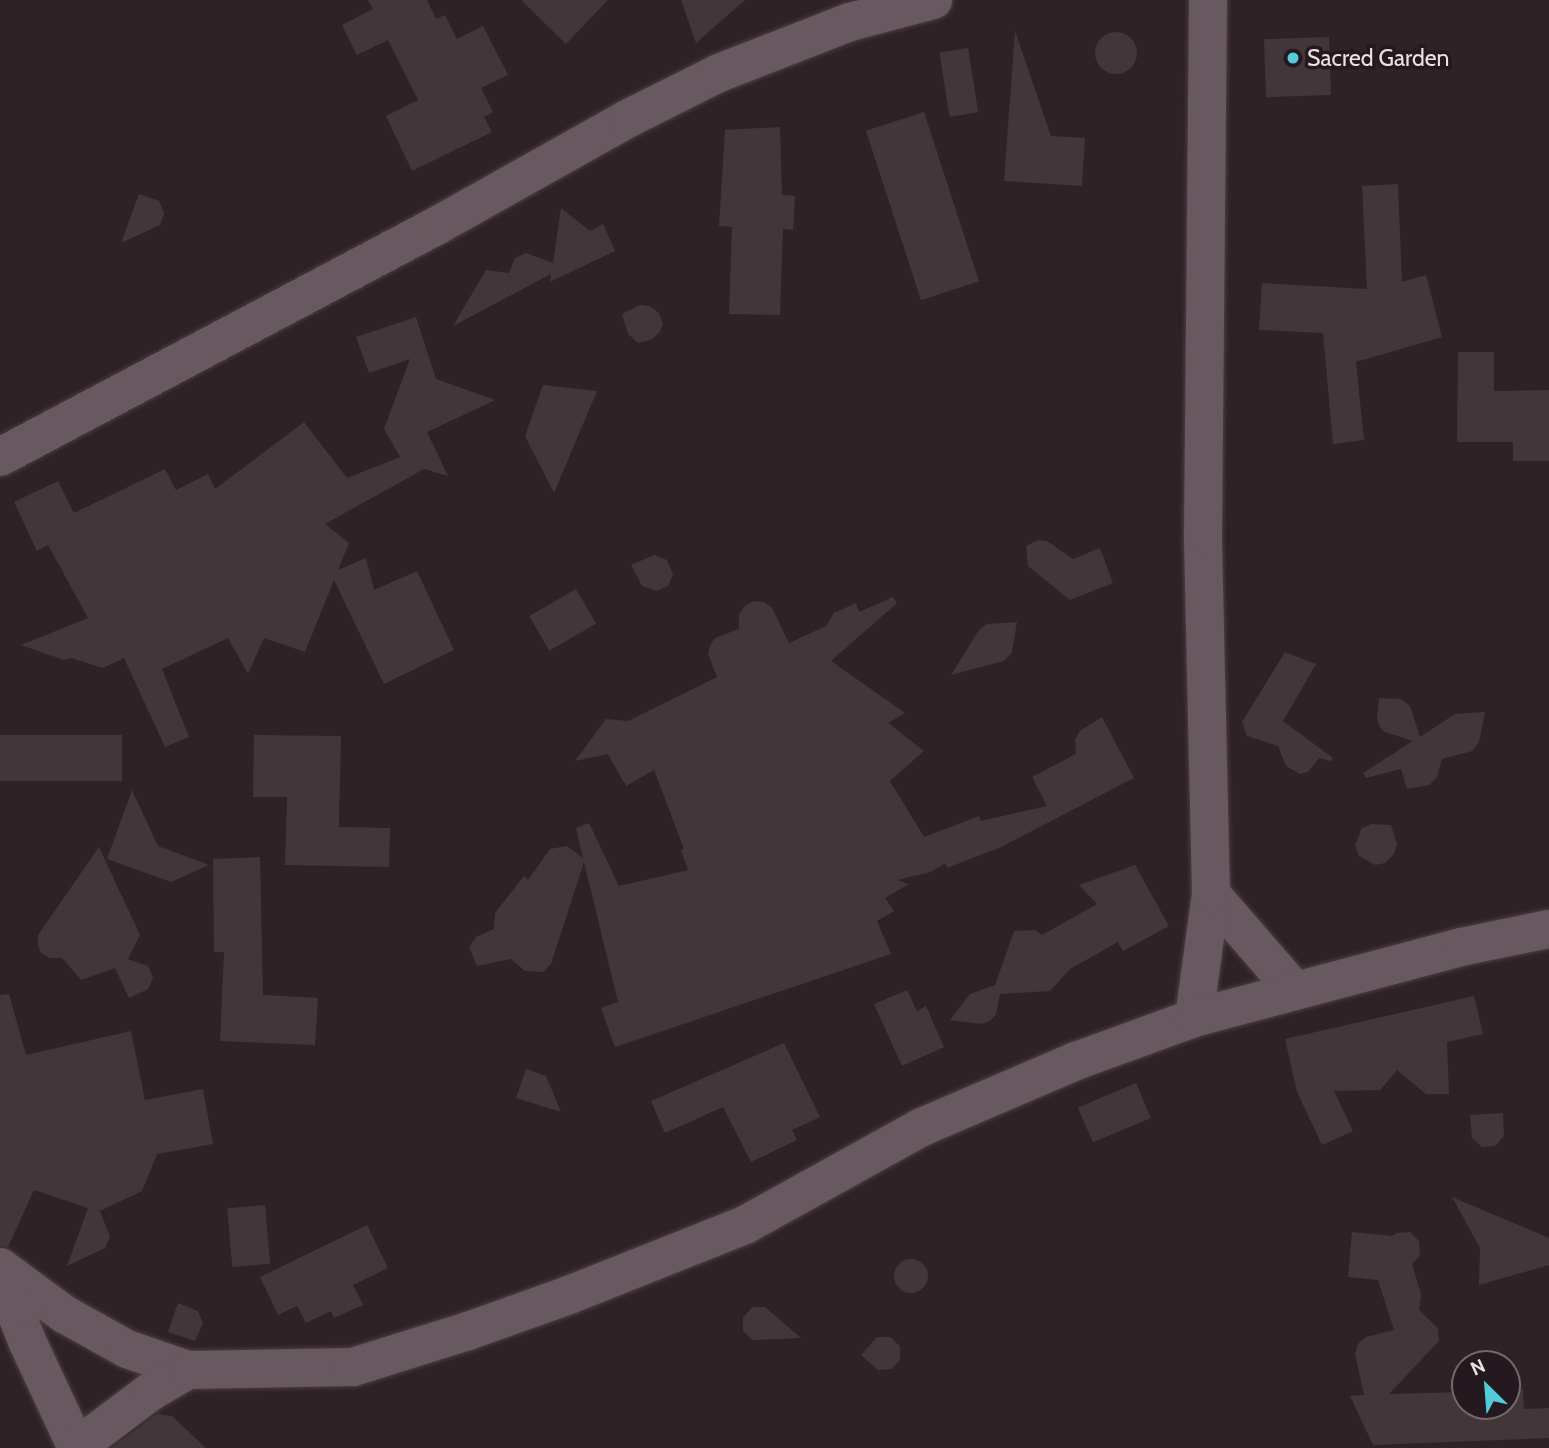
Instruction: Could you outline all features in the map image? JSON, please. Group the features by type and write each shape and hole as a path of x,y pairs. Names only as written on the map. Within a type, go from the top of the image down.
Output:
{"street":[{"path":"0,457 428,230 626,119 708,78 850,22 933,0"},
{"path":"1194,1018 1211,894 1203,534 1208,0"},
{"path":"1211,894 1295,991"},
{"path":"0,1267 85,1326 127,1349 188,1370 353,1367 468,1331 745,1224 922,1127 1076,1061 1194,1018 1461,947 1549,929"},
{"path":"0,1273 27,1341 77,1447 150,1391 188,1370"}],"building":[{"path":"368,0 427,0 436,19 445,15 457,39 483,26 508,75 481,88 493,112 484,117 492,132 412,171 386,116 418,100 388,40 357,55 342,25 373,9"},
{"path":"521,0 608,0 566,44"},
{"path":"681,0 745,0 696,43"},
{"path":"1015,31 1051,136 1085,138 1082,186 1004,181"},
{"path":"1116,32 1131,38 1137,53 1131,68 1116,74 1101,68 1095,53 1101,38"},
{"path":"1329,37 1331,95 1266,97 1264,39"},
{"path":"968,48 978,112 950,117 939,53"},
{"path":"924,112 979,281 921,300 866,131"},
{"path":"780,127 782,195 795,196 793,230 783,229 780,315 729,314 732,227 719,226 725,130"},
{"path":"1398,184 1402,282 1426,275 1442,337 1356,362 1364,440 1333,444 1323,333 1259,330 1262,283 1367,289 1362,186"},
{"path":"139,194 159,201 164,213 160,225 121,243"},
{"path":"561,208 590,231 603,224 615,251 550,282 551,274 453,326 486,270 509,273 515,258 526,253 553,263"},
{"path":"640,305 650,306 659,313 663,323 660,332 651,340 638,343 628,334 622,314"},
{"path":"416,317 436,379 495,400 427,432 448,476 424,469 325,524 349,543 338,570 366,558 374,590 417,571 454,650 384,684 334,580 305,652 264,638 248,674 228,638 162,669 189,737 165,747 124,658 103,668 71,658 64,660 21,645 88,618 48,545 37,551 14,502 58,481 74,513 165,469 176,490 208,474 215,489 304,422 347,478 400,457 384,429 410,359 369,373 356,337"},
{"path":"1458,352 1494,352 1494,391 1549,390 1549,461 1513,461 1513,442 1457,442"},
{"path":"543,385 597,391 554,493 525,436"},
{"path":"1038,540 1047,541 1073,559 1100,548 1113,583 1070,600 1028,566 1026,546"},
{"path":"654,555 667,560 673,574 668,586 657,591 642,586 631,565"},
{"path":"576,589 596,624 549,651 529,616"},
{"path":"893,597 897,603 831,661 905,713 888,723 924,751 890,781 924,837 979,816 981,821 1047,806 1032,777 1076,754 1075,739 1080,731 1102,717 1134,778 1001,847 947,868 945,863 931,872 897,880 909,884 885,898 894,911 877,921 891,954 615,1047 601,1008 618,1002 584,862 551,964 543,972 525,971 511,959 477,966 469,947 476,937 494,929 495,913 524,876 528,880 550,849 567,846 583,858 576,828 589,823 619,886 688,870 681,850 684,849 654,770 626,786 608,754 575,761 606,719 628,721 717,677 708,654 710,645 715,638 739,629 739,614 745,606 754,601 764,602 772,608 789,643 826,626 834,613 856,603 859,612"},
{"path":"1017,622 1012,652 1004,661 951,675 979,630 987,624"},
{"path":"1285,652 1316,664 1283,721 1333,758 1331,761 1319,758 1308,772 1300,774 1286,766 1278,746 1247,736 1242,722"},
{"path":"1379,698 1401,699 1410,706 1420,737 1455,714 1485,712 1479,742 1472,751 1442,759 1437,777 1429,785 1407,789 1401,769 1366,778 1363,773 1413,741 1385,732 1380,727 1377,718"},
{"path":"0,735 122,735 122,781 0,781"},
{"path":"254,735 341,736 339,827 390,828 389,867 285,865 287,797 253,797"},
{"path":"132,790 158,846 209,865 171,882 107,859"},
{"path":"1372,824 1391,825 1397,844 1394,854 1385,863 1375,865 1359,856 1355,845 1362,828"},
{"path":"99,847 140,935 128,959 148,966 153,978 148,989 129,998 115,968 81,980 62,958 49,958 41,953 38,945 38,935"},
{"path":"260,857 263,995 318,998 315,1045 220,1041 224,952 214,952 213,859"},
{"path":"1135,865 1169,926 1123,951 1118,942 1070,969 1050,991 1000,994 996,1014 990,1021 982,1024 950,1020 970,994 995,985 1014,931 1035,930 1042,935 1097,904 1079,885"},
{"path":"907,990 917,1011 926,1006 944,1047 902,1066 874,1004"},
{"path":"9,994 26,1055 131,1031 145,1100 203,1089 213,1144 157,1154 142,1191 100,1211 110,1237 105,1248 67,1266 88,1208 34,1190 8,1247 0,1246 0,995"},
{"path":"1474,996 1483,1034 1447,1042 1449,1094 1426,1094 1397,1070 1380,1090 1334,1091 1353,1131 1322,1145 1297,1092 1285,1039"},
{"path":"784,1043 820,1117 792,1130 797,1140 751,1162 723,1107 665,1133 651,1101"},
{"path":"526,1069 546,1076 561,1112 516,1098"},
{"path":"1136,1083 1151,1118 1093,1143 1078,1108"},
{"path":"1503,1113 1504,1136 1495,1146 1482,1147 1472,1138 1470,1115"},
{"path":"1452,1197 1549,1238 1549,1265 1479,1285 1480,1248"},
{"path":"265,1205 270,1264 232,1267 227,1208"},
{"path":"367,1225 388,1268 353,1285 363,1305 334,1318 331,1311 306,1323 297,1306 278,1315 260,1277"},
{"path":"1352,1232 1392,1236 1410,1232 1419,1241 1420,1255 1412,1264 1421,1294 1419,1310 1438,1328 1439,1341 1389,1394 1451,1392 1451,1420 1521,1420 1523,1389 1524,1409 1549,1408 1549,1438 1373,1445 1350,1396 1364,1395 1355,1354 1358,1344 1366,1337 1394,1330 1378,1280 1348,1277"},
{"path":"911,1259 923,1264 928,1276 923,1288 911,1293 899,1288 894,1276 899,1264"},
{"path":"178,1303 198,1311 203,1323 195,1341 168,1332"},
{"path":"752,1307 765,1307 801,1338 753,1340 743,1331 743,1318"},
{"path":"877,1337 890,1337 900,1346 900,1360 892,1369 878,1370 861,1355"},
{"path":"157,1414 172,1416 206,1448 112,1448"}],"place":[{"name":"Sacred Garden","path":"1293,58"}]}
